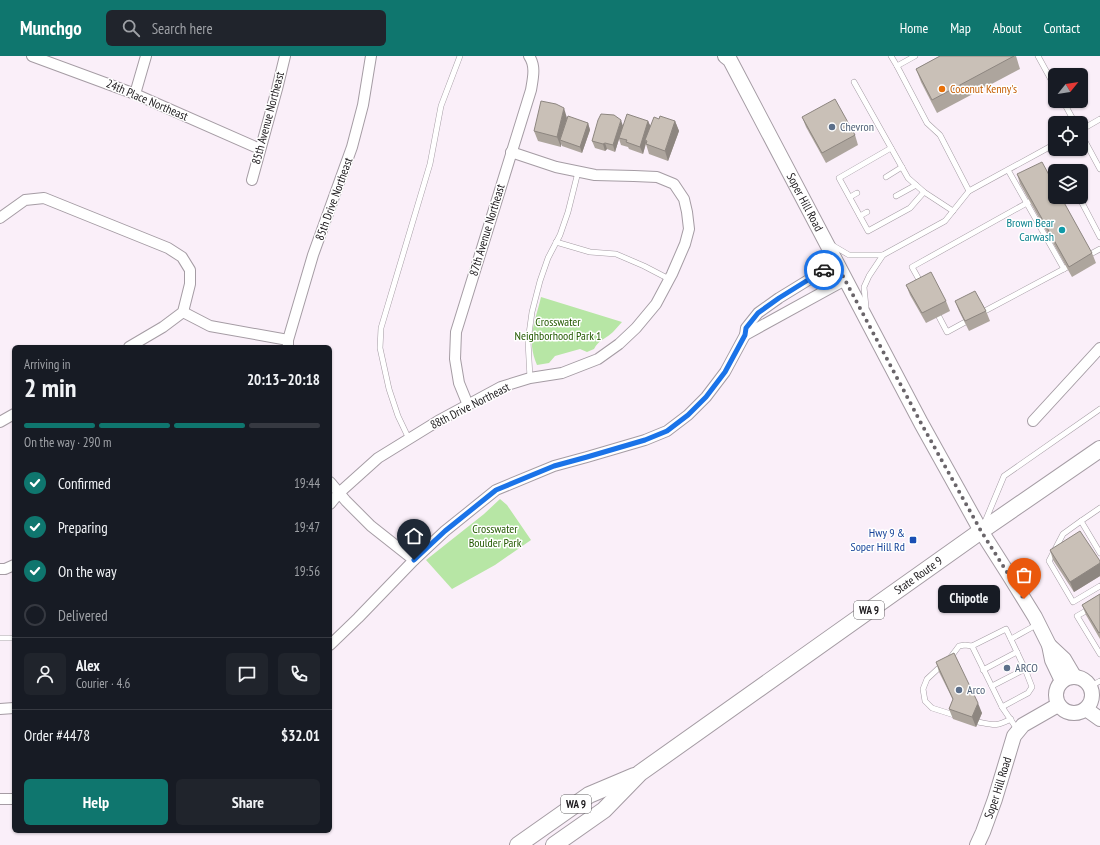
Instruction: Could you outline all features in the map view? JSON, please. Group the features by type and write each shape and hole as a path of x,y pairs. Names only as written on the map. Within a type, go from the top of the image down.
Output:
{"main road":[{"name":"State Route 9","path":"554,845 604,810 640,773 981,531 1100,449"},
{"name":"State Route 9","path":"518,845 590,795 640,773"}],"street":[{"name":"24th Place Northeast","path":"32,56 135,94 260,149"},
{"path":"135,94 146,56"},
{"name":"85th Avenue Northeast","path":"252,180 285,56"},
{"name":"85th Drive Northeast","path":"182,312 210,326 288,344 314,255 352,147 363,105 371,56"},
{"name":"87th Avenue Northeast","path":"468,405 459,383 455,359 456,332 531,90 534,75 530,56"},
{"name":"Soper Hill Road","path":"728,57 921,423 981,531 1010,574 1049,645 1064,659 1068,679"},
{"path":"511,152 556,167 578,172"},
{"name":"88th Drive Northeast","path":"332,502 378,458 438,421 501,387 530,378 562,373 598,359 619,344 636,328 656,304 685,244 689,229 688,212 684,199 674,184 657,177 595,175 578,172"},
{"path":"0,218 26,200 44,198 168,248 182,257 190,270 190,284 182,312 163,327 132,345"},
{"path":"332,643 414,560 445,531 496,490 554,466 645,440 667,431 688,415 706,397 725,372 745,335 746,328 758,313 779,298 836,263"},
{"path":"745,335 845,280"},
{"path":"1034,420 1100,348"},
{"path":"0,422 12,415"},
{"path":"332,484 371,526 414,560"},
{"path":"0,569 12,566"},
{"path":"1082,678 1087,682 1095,684 1090,704 1081,712 1074,714 1068,712 1062,709 1058,704 1055,693 1060,683 1068,679 1082,678"},
{"path":"1014,725 1023,725 1058,704"},
{"path":"0,709 12,708"},
{"path":"1086,709 1100,719"},
{"name":"Soper Hill Road","path":"977,845 995,799 1014,736 1014,725"},
{"path":"0,799 12,799"}],"lane":[{"path":"409,439 398,416 390,389 380,348 381,328 430,164 441,106 460,56"},
{"path":"891,56 927,123 940,134 969,191"},
{"path":"897,66 915,56"},
{"path":"1038,56 1048,74"},
{"path":"854,82 908,178 924,192 953,210"},
{"path":"1088,126 1100,119"},
{"path":"1088,147 1100,169"},
{"path":"892,148 839,178 868,231 910,208 924,192"},
{"path":"866,320 864,287 869,276 883,255 945,221 969,191 1048,148"},
{"path":"886,177 902,167"},
{"path":"1008,170 1064,269"},
{"path":"530,378 528,342 532,312 548,258 560,235 568,212 578,172"},
{"path":"896,196 916,185"},
{"path":"850,196 857,193"},
{"path":"926,293 912,268 1038,197"},
{"path":"1082,204 1100,237"},
{"path":"860,216 867,212"},
{"path":"825,241 849,255 883,255"},
{"path":"556,242 590,252 616,254 669,279"},
{"path":"1082,259 1100,249"},
{"path":"933,306 947,332 1076,262"},
{"path":"981,531 1004,476 1100,409"},
{"path":"1100,508 1063,534 1049,561 1073,602 1100,586"},
{"path":"1081,521 1100,553"},
{"path":"1100,603 1077,616 1100,654"},
{"path":"1011,639 1038,624"},
{"path":"954,715 932,708 925,701 923,689 927,679 949,659 959,646 972,646 1006,629 1032,687 1028,693 1002,707"},
{"path":"0,638 12,638"},
{"path":"972,646 1002,707 1014,725"},
{"path":"983,670 1017,652"},
{"path":"992,686 1025,669"},
{"path":"978,722 994,725 1014,725"}],"green space":[{"name":"Crosswater Neighborhood Park 1","path":"541,297 622,322 613,332 598,343 594,349 587,352 580,349 555,356 549,363 537,365 532,347 532,338 534,323"},
{"name":"Crosswater Boulder Park","path":"500,499 507,505 531,540 495,565 452,589 426,560 484,514"}],"building":[{"path":"940,56 1014,56 932,100 916,69"},
{"path":"835,99 855,135 822,153 802,117"},
{"path":"541,101 556,104 564,108 557,137 534,131"},
{"path":"601,114 614,115 621,120 613,145 592,141"},
{"path":"627,114 648,121 640,147 626,142 627,140 619,138"},
{"path":"568,116 588,123 580,147 560,140"},
{"path":"660,116 675,121 665,151 646,144 647,141 645,140 654,117 659,119"},
{"name":"Brown Bear Carwash","path":"1042,162 1048,173 1048,204 1065,204 1092,253 1069,267 1017,174"},
{"path":"931,272 946,301 922,313 906,285"},
{"path":"975,291 986,311 965,321 955,301"},
{"path":"1080,531 1100,563 1070,582 1050,550"},
{"path":"1100,594 1100,632 1099,633 1082,605"},
{"name":"Arco","path":"954,653 978,703 972,717 949,709 953,699 936,662"}],"way so far":[{"path":"824,270 836,263 921,423 981,531 1010,574 1024,599"}],"place":[{"name":"Coconut Kenny's","path":"942,89"},
{"name":"Chevron","path":"832,127"},
{"name":"Brown Bear Carwash","path":"1062,230"},
{"name":"Hwy 9 & Soper Hill Rd","path":"913,540"},
{"name":"Chipotle","path":"1024,599"},
{"name":"ARCO","path":"1007,668"},
{"name":"Arco","path":"959,690"}],"route":[{"path":"414,560 445,531 496,490 554,466 645,440 667,431 688,415 706,397 725,372 745,335 746,328 758,313 824,270"}]}
